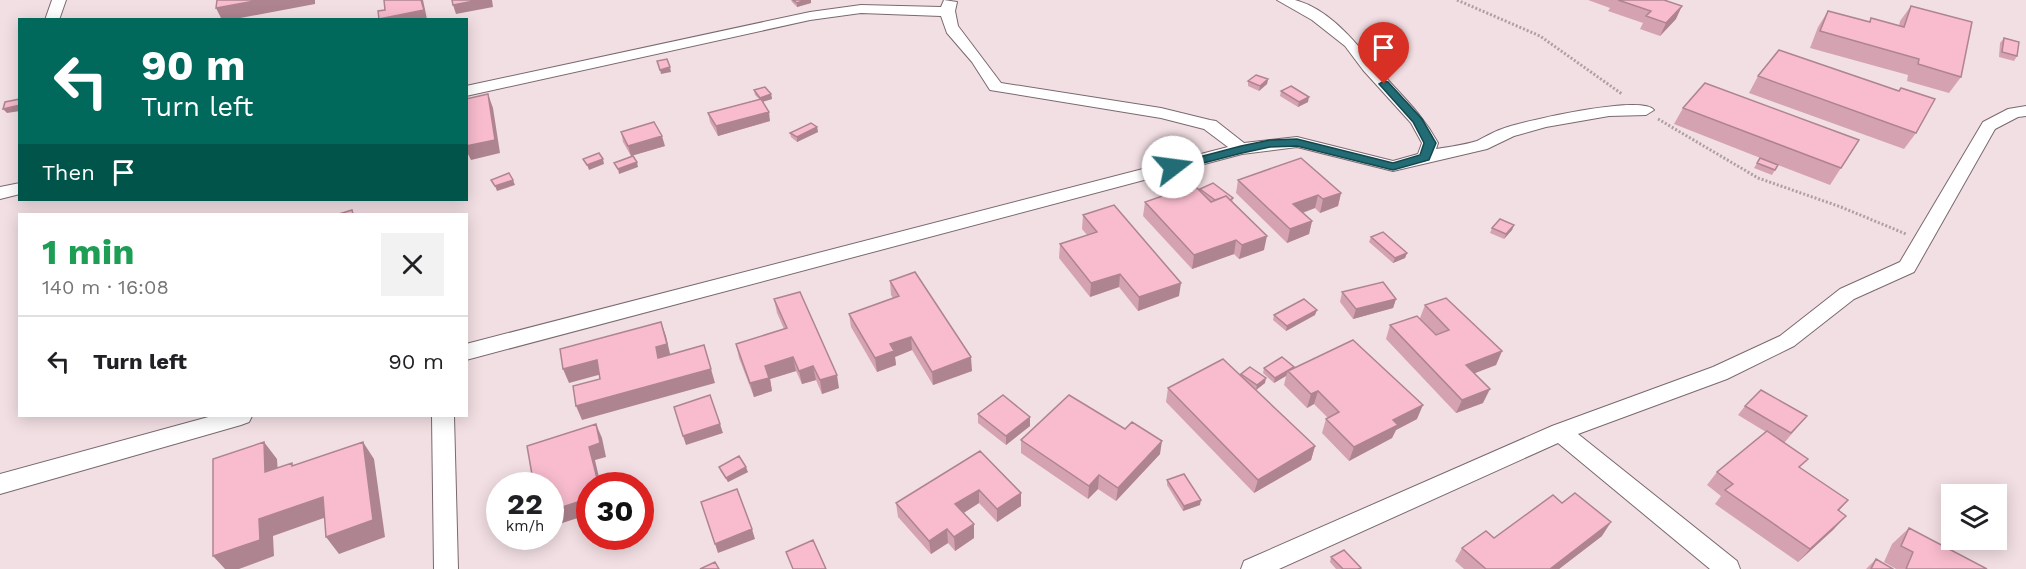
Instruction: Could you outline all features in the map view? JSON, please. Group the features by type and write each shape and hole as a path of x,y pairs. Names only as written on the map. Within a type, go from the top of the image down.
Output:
{"street":[{"path":"53,18 59,0"},
{"path":"1284,0 1317,17 1350,43 1368,67 1418,121 1430,143 1425,157"},
{"path":"468,91 810,16 861,9 949,6 952,33 976,58 996,87 1161,113 1210,124 1241,150"},
{"path":"468,351 1270,144 1297,142 1393,166 1481,145 1508,132 1544,122 1609,111 1646,110"},
{"path":"1253,569 1560,432 1720,373 1787,341 1847,294 1907,267 1989,126 2014,112 2026,111"},
{"path":"0,193 18,188"},
{"path":"0,484 237,417"},
{"path":"443,417 446,569"},
{"path":"1560,432 1728,569"}],"path":[{"path":"1457,0 1540,36 1670,127 1758,178 1841,207 1922,240"}],"building":[{"path":"217,0 260,0 216,8"},
{"path":"384,0 421,0 424,10 379,18 378,11 385,10"},
{"path":"452,0 479,0 453,5"},
{"path":"1618,0 1664,0 1682,6 1666,23 1646,16 1651,11"},
{"path":"1911,6 1972,22 1961,77 1918,64 1919,59 1820,31 1828,11 1870,22 1871,18 1904,27"},
{"path":"2004,38 2019,42 2017,56 2002,52"},
{"path":"1779,50 1899,91 1901,88 1935,99 1916,133 1758,76"},
{"path":"667,59 670,67 660,70 657,61"},
{"path":"1256,75 1268,79 1260,86 1248,81"},
{"path":"1705,83 1859,140 1841,168 1683,108"},
{"path":"1291,86 1309,97 1299,102 1281,91"},
{"path":"765,87 771,94 760,98 754,90"},
{"path":"488,94 495,140 468,146 468,99"},
{"path":"18,99 18,105 3,109 5,102"},
{"path":"761,99 769,112 716,126 708,113"},
{"path":"654,122 662,136 628,146 621,132"},
{"path":"811,123 817,127 797,137 790,133"},
{"path":"599,153 603,159 587,165 583,159"},
{"path":"633,156 637,162 618,169 614,163"},
{"path":"1301,158 1341,193 1323,199 1318,195 1293,204 1312,221 1290,229 1238,180"},
{"path":"1760,158 1778,165 1775,170 1757,163"},
{"path":"509,173 513,180 495,186 491,180"},
{"path":"1213,183 1233,198 1230,200 1226,196 1215,200 1200,189"},
{"path":"1194,185 1211,202 1226,196 1267,236 1242,245 1236,240 1194,255 1145,202"},
{"path":"1114,205 1181,283 1139,297 1120,274 1091,283 1060,244 1097,232 1083,215"},
{"path":"1500,219 1514,225 1506,234 1492,228"},
{"path":"1383,232 1407,253 1395,258 1371,237"},
{"path":"915,272 971,357 932,372 911,337 890,344 894,351 875,358 849,314 899,296 890,281"},
{"path":"1383,282 1396,299 1356,309 1342,292"},
{"path":"800,292 837,375 820,380 813,366 799,371 793,357 765,366 769,378 750,383 736,344 787,328 774,299"},
{"path":"1446,298 1502,351 1466,365 1490,389 1462,400 1390,325 1417,316 1436,335 1449,330 1425,305"},
{"path":"1304,299 1317,310 1287,326 1274,315"},
{"path":"661,322 667,344 656,347 658,358 704,345 711,369 576,406 573,386 600,379 597,360 563,369 560,349"},
{"path":"1353,340 1423,405 1393,420 1398,425 1354,447 1326,419 1339,412 1318,391 1311,394 1288,371"},
{"path":"1282,357 1294,367 1275,378 1264,368"},
{"path":"1223,359 1315,446 1258,480 1168,388"},
{"path":"1250,367 1266,378 1257,385 1241,374"},
{"path":"1761,390 1807,416 1791,433 1745,406"},
{"path":"710,395 720,424 683,436 674,407"},
{"path":"1003,395 1030,417 1006,436 978,414"},
{"path":"1069,395 1125,429 1132,422 1162,441 1118,488 1099,475 1089,486 1021,440"},
{"path":"596,424 600,443 589,447 595,472 576,472 576,503 564,506 564,472 532,472 527,446"},
{"path":"1767,431 1808,459 1799,467 1848,500 1838,510 1846,516 1810,549 1725,490 1733,484 1717,472"},
{"path":"264,442 265,472 292,463 292,466 363,442 373,520 326,537 323,497 259,519 260,540 213,556 213,459"},
{"path":"980,451 1021,493 997,509 979,490 955,504 974,524 954,537 947,529 929,541 896,503"},
{"path":"739,456 746,467 726,478 719,467"},
{"path":"1184,474 1201,500 1184,506 1167,480"},
{"path":"737,489 752,529 715,544 701,502"},
{"path":"1575,493 1611,522 1550,569 1486,569 1462,548 1486,531 1494,538 1553,495 1562,503"},
{"path":"1909,528 1941,545 1941,550 1951,550 1987,569 1906,569 1913,552 1901,546"},
{"path":"813,540 826,569 793,569 786,552"},
{"path":"1344,550 1361,568 1343,569 1331,557"},
{"path":"1876,559 1893,569 1871,569"},
{"path":"715,562 719,569 700,569"}],"route":[{"path":"1173,167 1270,144 1297,142 1393,166 1425,157 1430,143 1418,121 1384,84"}]}
